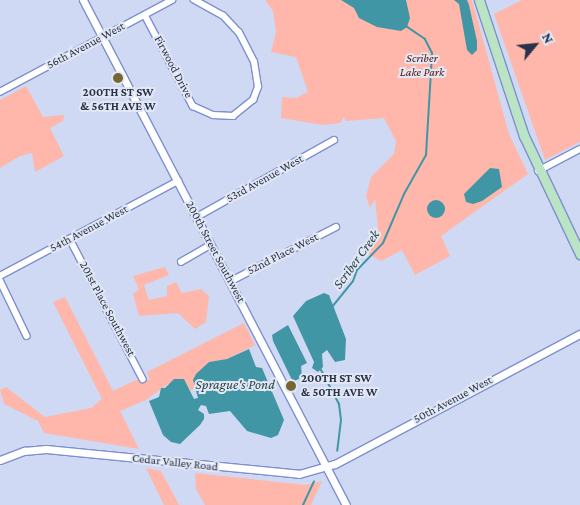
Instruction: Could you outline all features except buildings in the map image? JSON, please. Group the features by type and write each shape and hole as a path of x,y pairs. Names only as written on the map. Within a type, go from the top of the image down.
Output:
{"main road":[{"path":"479,0 538,170 580,254"}],"street":[{"name":"200th Street Southwest","path":"83,0 346,505"},
{"name":"56th Avenue West","path":"0,92 172,0"},
{"name":"Firwood Drive","path":"145,15 193,106 213,115 233,116 253,100 258,87 254,62 239,33 223,16 194,0"},
{"name":"53rd Avenue West","path":"197,217 334,140"},
{"path":"538,170 580,149"},
{"name":"54th Avenue West","path":"0,278 178,181"},
{"name":"52nd Place West","path":"230,281 336,227"},
{"name":"201st Place Southwest","path":"70,240 144,379"},
{"path":"181,262 211,245"},
{"path":"0,278 27,336"},
{"name":"50th Avenue West","path":"326,466 580,334"},
{"name":"Cedar Valley Road","path":"0,460 24,450 46,449 299,474 326,466"}],"green space":[{"name":"Scriber Lake Park","path":"265,0 472,0 509,134 528,174 441,236 450,256 415,275 402,250 381,261 365,252 378,228 375,199 370,208 366,196 371,177 394,154 396,141 384,118 346,121 344,117 340,123 323,125 281,118 282,97 296,98 308,92 296,57 271,52 276,32 273,11"},
{"path":"522,0 580,0 580,142 545,160 494,14"},
{"path":"26,86 43,117 64,115 63,121 50,128 64,156 35,172 32,153 20,156 0,168 0,100"},
{"path":"165,267 169,275 144,285 149,300 167,296 167,286 176,282 182,293 201,289 209,296 206,322 195,329 178,313 139,316 133,294 139,289 133,276"},
{"path":"65,297 113,391 136,380 150,380 147,372 244,323 255,345 227,359 209,362 193,380 196,389 190,390 184,379 168,384 146,400 120,411 139,449 44,433 38,421 4,404 0,390 6,387 45,417 91,408 102,399 53,302"},
{"path":"146,468 161,471 179,505 164,505"},
{"path":"195,473 306,485 322,481 311,505 205,505 196,489"}],"water":[{"path":"341,0 406,0 410,18 407,27 401,31 377,27 359,18 354,8"},
{"path":"454,0 467,0 469,5 477,41 477,50 472,55 467,50 459,4"},
{"path":"490,168 499,169 502,187 482,201 473,204 466,202 464,194"},
{"path":"436,200 442,203 445,209 442,215 436,218 430,215 427,209 430,203"},
{"path":"324,293 329,295 346,339 345,360 335,362 327,350 322,354 323,367 318,372 312,368 314,362 293,316 306,301"},
{"path":"288,325 307,363 301,366 302,377 293,382 273,341 272,335"},
{"name":"Sprague's Pond","path":"249,349 256,367 262,368 284,420 278,435 271,438 247,431 230,411 209,414 206,406 201,405 198,410 204,414 204,419 180,444 171,442 163,435 149,401 159,397 161,388 165,388 174,379 184,379 194,399 198,398 193,380 196,374 209,362 227,359"}],"waterway":[{"name":"Scriber Creek","path":"332,307 353,281 357,270 383,243 404,194 426,155 432,53 425,39 407,27"},
{"name":"Scriber Creek","path":"320,368 339,404 341,420 337,451"},
{"name":"Scriber Creek","path":"303,505 314,481"}],"place":[{"name":"200TH ST SW & 56TH AVE W","path":"118,78"},
{"name":"200TH ST SW & 50TH AVE W","path":"291,386"}]}
